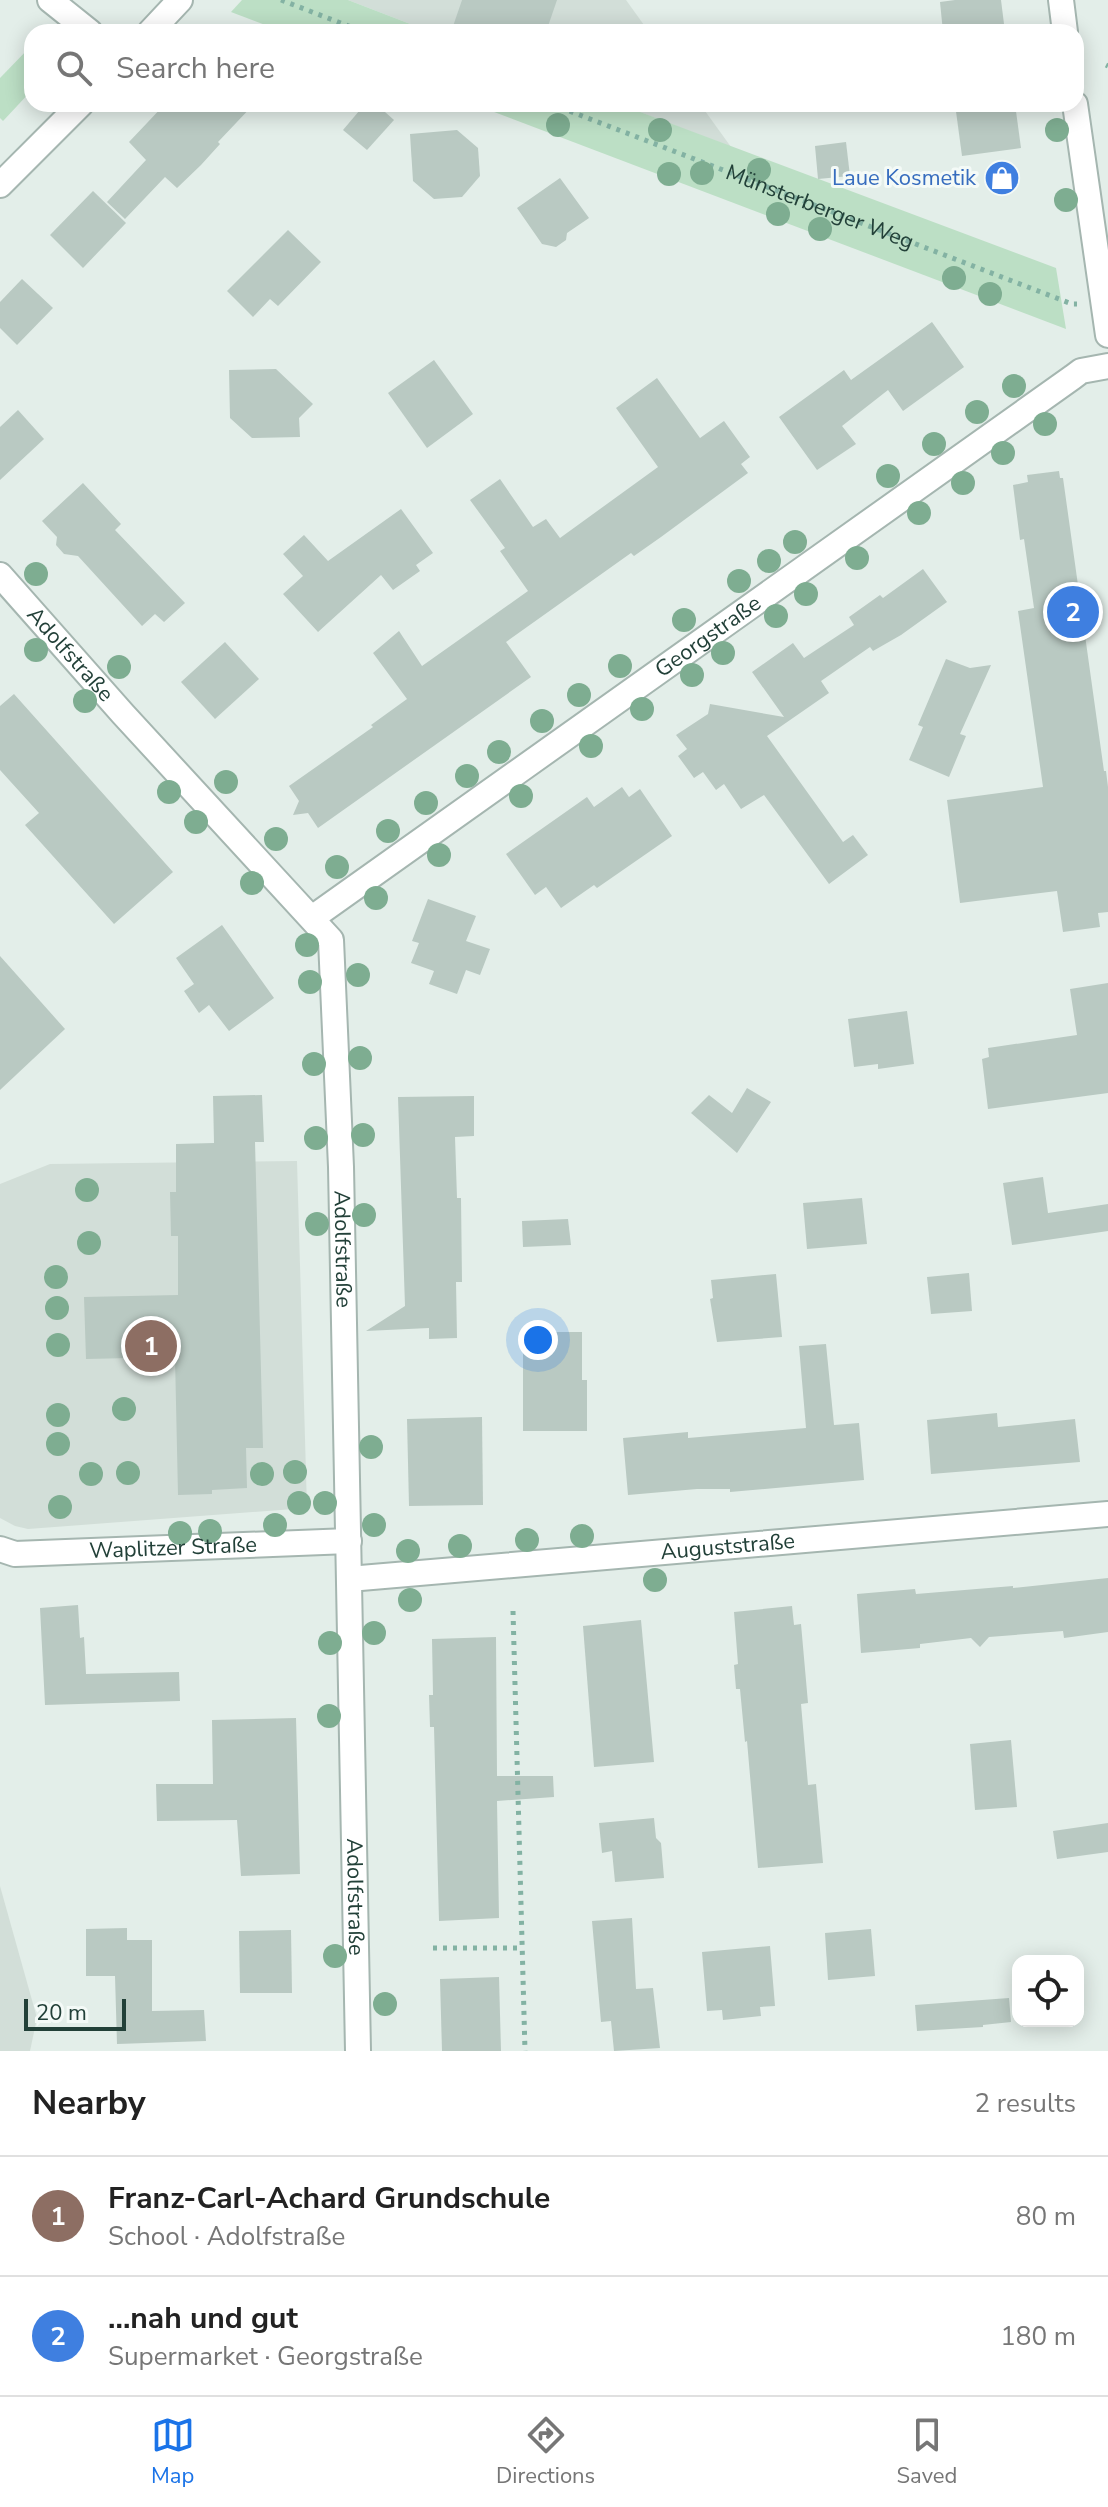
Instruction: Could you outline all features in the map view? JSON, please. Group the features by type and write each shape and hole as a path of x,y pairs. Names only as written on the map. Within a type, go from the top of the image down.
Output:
{"street":[{"path":"50,0 80,24"},
{"path":"158,24 180,0"},
{"path":"1061,0 1064,24"},
{"path":"0,185 73,112"},
{"path":"1076,112 1108,335"},
{"name":"Georgstraße","path":"312,918 1081,371 1108,366"},
{"name":"Adolfstraße","path":"0,575 331,940 341,1167 358,2051"},
{"name":"Auguststraße","path":"349,1579 1108,1514"},
{"name":"Waplitzer Straße","path":"0,1549 15,1554 349,1541"}],"path":[{"path":"281,0 343,24"},
{"name":"Münsterberger Weg","path":"572,112 1072,304 1082,304"},
{"path":"513,1611 525,2051"},
{"path":"433,1948 522,1948"}],"shaded area":[{"path":"348,0 626,0 643,24 410,24"},
{"path":"640,112 706,112 731,147"},
{"path":"297,1161 307,1508 28,1529 0,1518 0,1184 50,1164"},
{"path":"0,1886 37,2018 30,2051 0,2051"}],"green space":[{"path":"242,0 348,0 410,24 263,24 231,12"},
{"path":"24,53 24,99 3,121 0,118 0,78"},
{"path":"494,112 640,112 1056,268 1066,329"}],"building":[{"path":"462,0 557,0 549,24 454,24"},
{"path":"1001,0 1004,24 942,24 940,2"},
{"path":"157,112 246,112 177,188 165,177 125,219 107,202 146,160 129,142"},
{"path":"358,112 385,112 394,120 367,150 343,130"},
{"path":"956,112 1016,112 1021,148 962,156"},
{"path":"457,130 478,148 480,176 462,197 434,199 413,181 410,134"},
{"path":"846,142 850,176 818,179 815,146"},
{"path":"560,178 589,218 567,233 566,240 556,247 542,244 517,208"},
{"path":"93,191 126,223 83,268 50,235"},
{"path":"288,230 321,262 278,306 270,299 253,317 227,291"},
{"path":"22,279 53,308 17,345 0,328 0,302"},
{"path":"932,322 964,367 903,411 888,390 842,426 856,444 817,470 779,417 844,370 851,380"},
{"path":"434,360 473,414 427,448 388,393"},
{"path":"276,369 313,404 299,418 300,437 252,438 230,418 229,370"},
{"path":"657,378 700,438 724,421 750,457 741,464 748,473 634,556 631,553 506,642 531,677 318,828 308,813 293,815 299,801 289,786 407,699 373,653 399,631 422,666 528,591 500,551 505,548 470,500 500,479 533,527 546,519 560,538 658,467 616,408"},
{"path":"18,410 44,439 0,480 0,427"},
{"path":"1059,471 1060,478 1063,478 1108,787 1108,912 1098,913 1100,927 1063,932 1057,891 960,903 947,800 1043,787 1018,611 1034,608 1013,485 1028,482 1027,475"},
{"path":"83,483 121,524 115,530 185,603 164,622 155,614 142,626 78,556 64,554 56,545 57,537 42,521"},
{"path":"401,509 433,553 416,565 420,571 393,590 381,575 318,632 283,594 303,576 283,554 304,535 328,561"},
{"path":"923,569 947,602 901,635 873,651 870,647 821,681 829,693 767,736 843,842 853,835 868,855 829,884 764,795 741,809 724,784 716,790 703,772 694,778 678,756 687,749 676,735 708,714 710,704 784,717 752,672 793,643 804,658 854,625 849,617 880,595 883,598"},
{"path":"225,642 259,679 215,719 181,682"},
{"path":"946,659 970,668 991,665 960,734 966,736 949,777 909,760 923,727 918,725"},
{"path":"14,694 173,872 114,924 25,825 39,813 0,770 0,706"},
{"path":"622,787 629,797 640,789 672,836 597,888 594,885 561,908 546,887 535,895 506,854 587,797 594,807"},
{"path":"428,899 476,916 466,941 490,949 480,975 466,970 457,994 429,984 434,971 411,963 419,943 412,941"},
{"path":"222,925 274,998 229,1031 209,1005 199,1013 184,991 194,984 176,958"},
{"path":"0,956 65,1029 0,1090"},
{"path":"1108,983 1108,1093 988,1109 982,1059 989,1057 988,1048 1077,1035 1070,989"},
{"path":"907,1011 914,1064 878,1069 878,1064 854,1067 848,1019"},
{"path":"747,1088 771,1102 737,1153 691,1113 709,1095 732,1113"},
{"path":"262,1095 264,1142 255,1142 263,1448 246,1448 247,1488 212,1490 212,1494 178,1495 175,1357 86,1359 84,1297 178,1295 178,1236 171,1236 170,1192 176,1192 176,1144 214,1143 213,1096"},
{"path":"474,1096 474,1136 455,1137 457,1198 461,1198 462,1282 456,1282 457,1338 429,1339 429,1328 366,1331 405,1306 398,1097"},
{"path":"1043,1177 1048,1213 1108,1204 1108,1231 1012,1245 1003,1183"},
{"path":"862,1198 867,1244 807,1249 803,1203"},
{"path":"568,1219 571,1245 523,1247 522,1221"},
{"path":"969,1273 972,1311 931,1314 927,1277"},
{"path":"776,1274 782,1337 717,1342 710,1299 713,1298 711,1280"},
{"path":"523,1332 582,1332 582,1380 587,1380 587,1431 523,1431"},
{"path":"826,1344 834,1425 859,1423 864,1480 730,1492 730,1489 697,1489 628,1495 623,1438 688,1432 688,1438 806,1428 799,1346"},
{"path":"997,1413 998,1427 1075,1419 1080,1462 931,1474 927,1420"},
{"path":"482,1417 483,1505 409,1506 407,1419"},
{"path":"1108,1578 1108,1632 1064,1638 1063,1631 989,1637 980,1647 971,1638 920,1644 920,1648 861,1653 857,1594 915,1589 916,1594 1013,1588"},
{"path":"78,1605 86,1674 179,1672 180,1701 45,1705 40,1608"},
{"path":"792,1606 794,1625 801,1624 808,1703 801,1704 808,1785 816,1784 823,1863 758,1868 747,1741 740,1689 736,1689 734,1665 738,1664 734,1612"},
{"path":"641,1620 654,1762 594,1767 583,1626"},
{"path":"496,1637 497,1776 553,1776 554,1797 497,1801 499,1918 439,1921 434,1727 430,1727 429,1695 433,1695 432,1639"},
{"path":"296,1718 300,1874 241,1876 237,1820 157,1821 156,1784 213,1784 212,1720"},
{"path":"1011,1740 1017,1807 975,1810 970,1744"},
{"path":"654,1818 656,1838 661,1843 664,1878 615,1882 612,1851 602,1853 599,1823"},
{"path":"1108,1823 1108,1852 1057,1859 1053,1831"},
{"path":"632,1918 636,1989 653,1988 660,2048 614,2051 611,2021 601,2022 592,1921"},
{"path":"127,1928 127,1940 152,1940 152,2011 204,2010 206,2041 117,2044 115,1976 86,1976 86,1929"},
{"path":"871,1929 875,1976 828,1980 825,1933"},
{"path":"291,1930 292,1993 240,1993 239,1931"},
{"path":"770,1946 775,2006 760,2007 761,2016 723,2020 722,2010 707,2011 702,1952"},
{"path":"499,1977 501,2051 442,2051 440,1979"},
{"path":"1009,1998 1011,2022 917,2031 915,2005"}],"place":[{"name":"Laue Kosmetik","path":"1002,178"},
{"name":"...nah und gut","path":"1073,612"},
{"name":"Franz-Carl-Achard Grundschule","path":"151,1346"}]}
